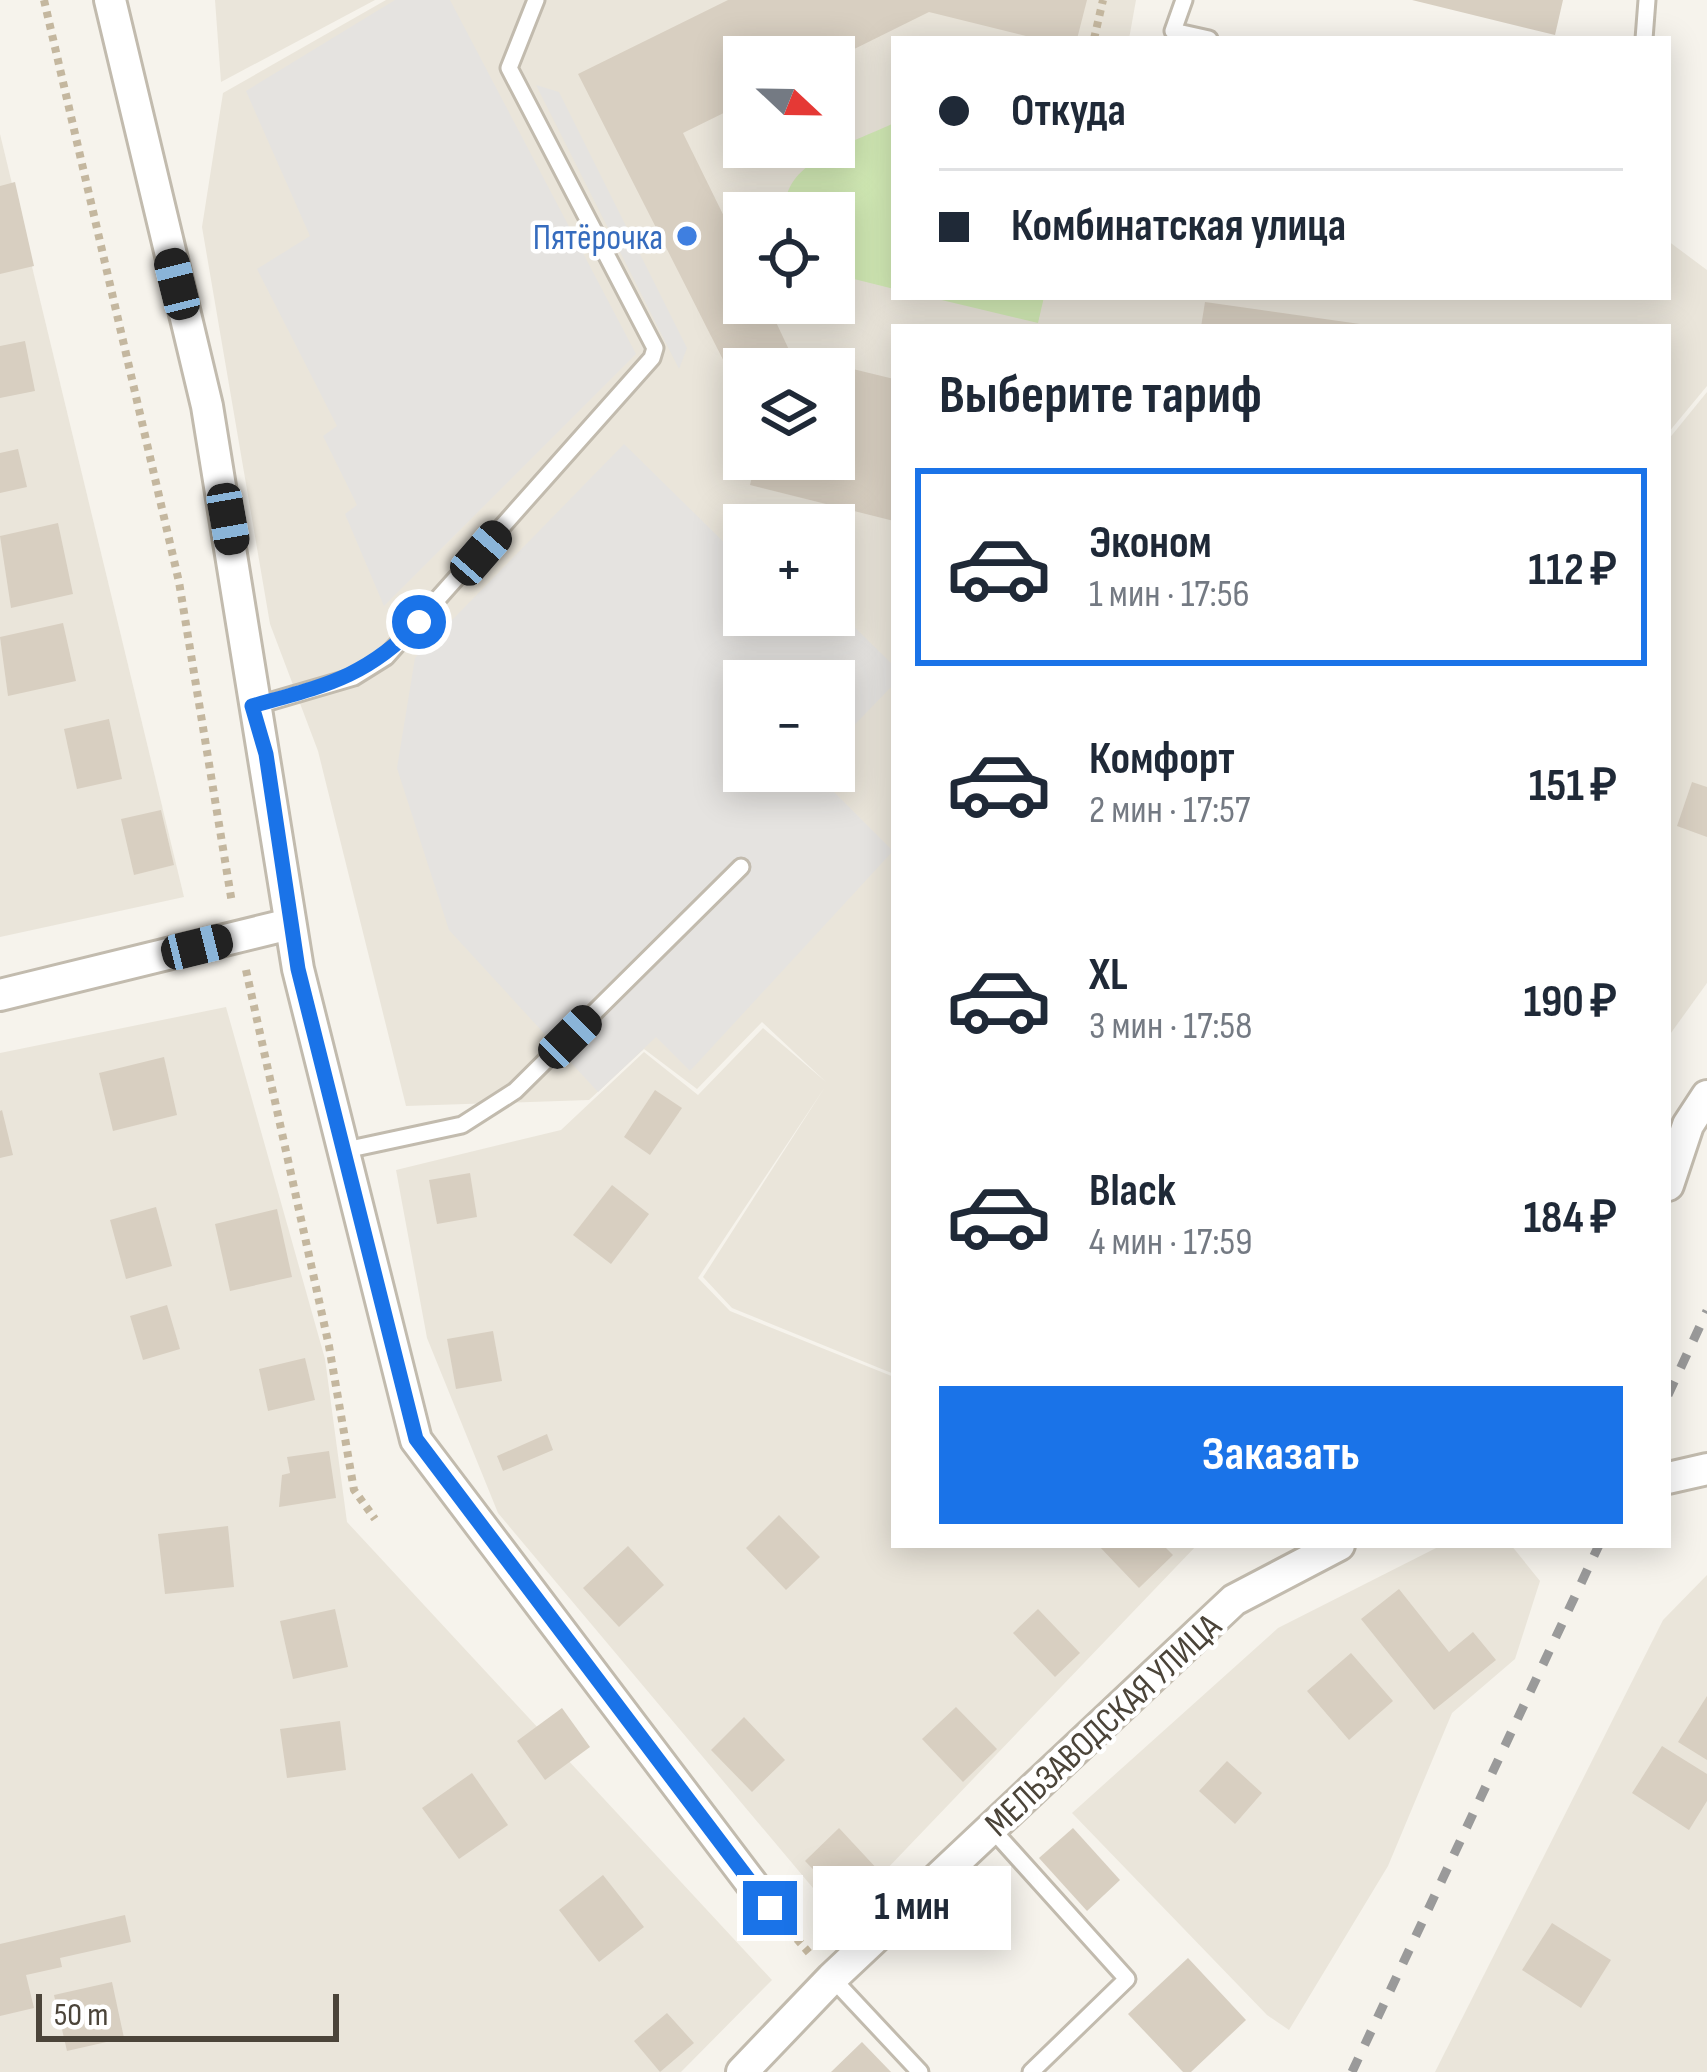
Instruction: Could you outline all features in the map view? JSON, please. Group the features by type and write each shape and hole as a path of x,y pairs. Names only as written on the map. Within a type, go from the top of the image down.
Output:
{"street":[{"path":"110,0 207,406 235,557 252,706 266,754 290,924 341,1151 416,1439 770,1908"},
{"path":"0,995 290,924"},
{"path":"1671,1176 1688,1125 1707,1096"},
{"path":"1671,1477 1707,1469"},
{"name":"МЕЛЬЗАВОДСКАЯ УЛИЦА","path":"742,2072 832,1978 1234,1600 1333,1548"}],"lane":[{"path":"252,706 354,677 386,657 652,358 655,347 509,68 536,0"},
{"path":"1184,0 1173,31 1196,36"},
{"path":"1644,36 1647,0"},
{"path":"341,1151 462,1125 515,1091 741,868"},
{"path":"991,1828 1127,1979 1031,2072"},
{"path":"832,1978 920,2072"}],"path":[{"path":"44,0 179,582 237,937 329,1346 354,1490 375,1519"},
{"path":"1095,36 1103,0"},
{"path":"770,1908 832,1978"}],"shaded area":[{"path":"215,0 375,0 221,82"},
{"path":"386,0 1136,0 1130,36 891,36 891,300 1671,300 1671,243 1707,270 1707,386 1671,429 1671,324 891,324 891,1373 732,1308 703,1277 825,1087 698,1278 730,1311 891,1376 891,1548 1194,1548 839,1919 498,1513 427,1338 396,1170 561,1130 644,1052 698,1095 763,1028 826,1082 762,1022 697,1089 644,1049 589,1100 406,1106 318,751 270,624 202,227 223,93"},
{"path":"395,0 450,0 636,354 384,606 345,514 357,505 323,436 337,426 257,269 310,236 246,91"},
{"path":"536,85 559,92 687,348 679,369"},
{"path":"0,134 184,897 0,937"},
{"path":"1707,392 1707,983 1671,1033 1671,436"},
{"path":"624,444 723,541 723,636 855,636 855,628 891,663 891,687 855,724 855,660 723,660 723,792 834,792 891,853 690,1071 656,1037 598,1092 449,930 397,768 415,658"},
{"path":"226,1007 325,1359 347,1522 772,1980 681,2072 0,2072 0,1053"},
{"path":"1436,1548 1513,1548 1540,1581 1515,1659 1452,1713 1388,1866 1289,2030 1267,2015 1072,1813 1278,1628"},
{"path":"1707,1575 1707,2072 1435,2072 1663,1620"}],"green space":[{"path":"891,124 891,288 855,279 855,192 789,192 806,168 855,168 855,140"},
{"path":"942,300 1043,300 1038,323"}],"building":[{"path":"728,0 1087,0 1078,36 1026,36 929,12 855,49 855,36 723,36 723,113 683,133 723,214 723,324 777,324 788,348 723,348 723,360 578,74"},
{"path":"1412,0 1563,0 1555,35"},
{"path":"15,182 34,266 0,274 0,186"},
{"path":"1205,302 1360,324 1201,324"},
{"path":"25,341 35,391 0,398 0,346"},
{"path":"855,370 891,378 891,520 855,511 855,504 826,504 750,485 751,480 855,480"},
{"path":"18,449 27,487 0,493 0,453"},
{"path":"58,523 73,594 11,608 0,536"},
{"path":"63,623 76,681 8,696 0,637"},
{"path":"109,719 122,779 77,789 64,729"},
{"path":"1692,782 1707,787 1707,837 1677,826"},
{"path":"161,810 174,865 134,875 121,819"},
{"path":"164,1057 177,1115 113,1131 99,1073"},
{"path":"655,1090 682,1108 650,1155 624,1137"},
{"path":"0,1111 13,1155 0,1158"},
{"path":"470,1173 477,1217 437,1224 429,1180"},
{"path":"612,1185 649,1214 611,1264 573,1235"},
{"path":"156,1207 172,1266 126,1279 110,1220"},
{"path":"277,1209 292,1277 230,1291 215,1224"},
{"path":"167,1305 180,1349 143,1360 130,1316"},
{"path":"493,1331 502,1381 456,1389 447,1339"},
{"path":"305,1358 315,1400 268,1411 259,1369"},
{"path":"547,1434 553,1450 503,1471 497,1456"},
{"path":"329,1451 336,1498 279,1507 282,1475 290,1473 287,1457"},
{"path":"779,1515 820,1557 786,1590 746,1548"},
{"path":"228,1526 234,1587 165,1594 158,1534"},
{"path":"628,1546 664,1585 619,1627 583,1588"},
{"path":"1101,1548 1166,1548 1173,1555 1139,1588"},
{"path":"1399,1589 1449,1652 1473,1632 1496,1660 1434,1710 1361,1619"},
{"path":"335,1609 348,1667 293,1679 280,1621"},
{"path":"1038,1609 1080,1653 1055,1677 1013,1633"},
{"path":"1351,1653 1393,1701 1349,1740 1307,1691"},
{"path":"1707,1696 1707,1760 1678,1742"},
{"path":"956,1707 997,1749 963,1782 922,1739"},
{"path":"562,1708 590,1747 545,1780 517,1741"},
{"path":"744,1717 785,1760 752,1792 711,1750"},
{"path":"340,1721 346,1770 287,1778 280,1729"},
{"path":"1662,1746 1707,1774 1707,1801 1689,1830 1632,1793"},
{"path":"1227,1761 1262,1793 1235,1824 1199,1791"},
{"path":"472,1773 508,1825 459,1859 422,1808"},
{"path":"839,1828 879,1871 846,1903 805,1861"},
{"path":"1073,1828 1120,1880 1087,1911 1039,1858"},
{"path":"603,1875 644,1927 599,1962 559,1910"},
{"path":"125,1915 131,1942 60,1958 62,1967 26,1975 34,2008 0,2016 0,1944"},
{"path":"1552,1923 1611,1960 1581,2008 1522,1970"},
{"path":"1188,1958 1246,2020 1191,2072 1183,2072 1128,2014"},
{"path":"112,1982 124,2038 67,2051 54,1995"},
{"path":"667,2013 694,2043 660,2072 634,2041"},
{"path":"862,2042 891,2072 831,2072"}],"railway":[{"path":"1671,1389 1707,1311"},
{"path":"1352,2072 1598,1548"}],"place":[{"name":"Пятёрочка","path":"687,236"}],"route":[{"path":"419,622 386,657 354,677 252,706 266,754 298,969 416,1439 770,1908"}]}
